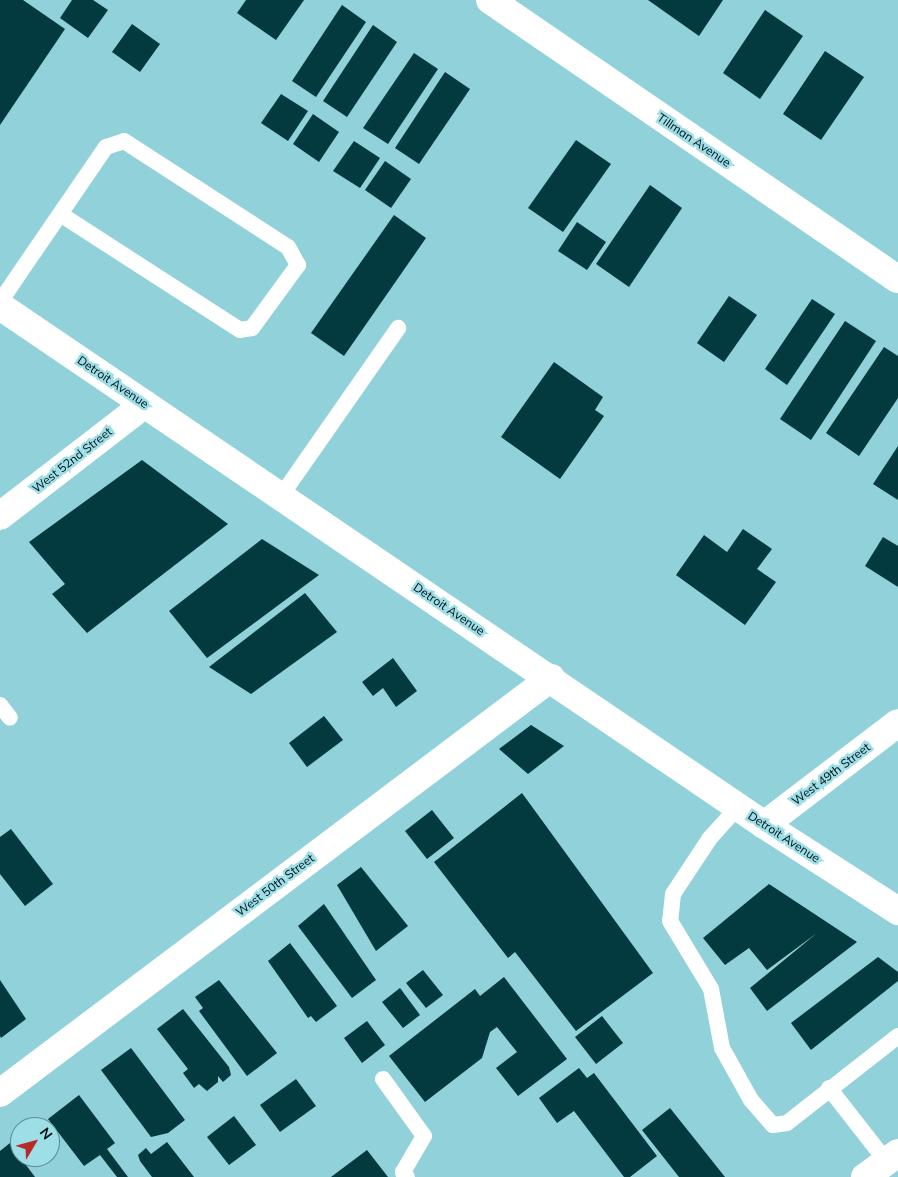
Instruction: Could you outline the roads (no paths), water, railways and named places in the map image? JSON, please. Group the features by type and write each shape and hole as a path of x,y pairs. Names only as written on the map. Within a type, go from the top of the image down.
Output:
{"street":[{"name":"Tillman Avenue","path":"490,0 898,279"},
{"name":"Detroit Avenue","path":"0,306 551,678 738,808 898,911"},
{"name":"West 52nd Street","path":"0,516 145,404"},
{"name":"West 50th Street","path":"0,1093 551,678"},
{"name":"West 49th Street","path":"764,825 898,723"},
{"path":"865,1177 892,1157"}],"lane":[{"path":"0,302 106,146 124,141 288,247 298,265 252,328 240,330 60,214"},
{"path":"281,496 398,328"},
{"path":"0,705 10,718"},
{"path":"738,808 710,838 674,894 670,921 711,989 722,1048 751,1100 773,1125 787,1123 829,1088 898,1036"},
{"path":"383,1079 424,1136 403,1172 407,1177"},
{"path":"829,1088 892,1157"}]}
